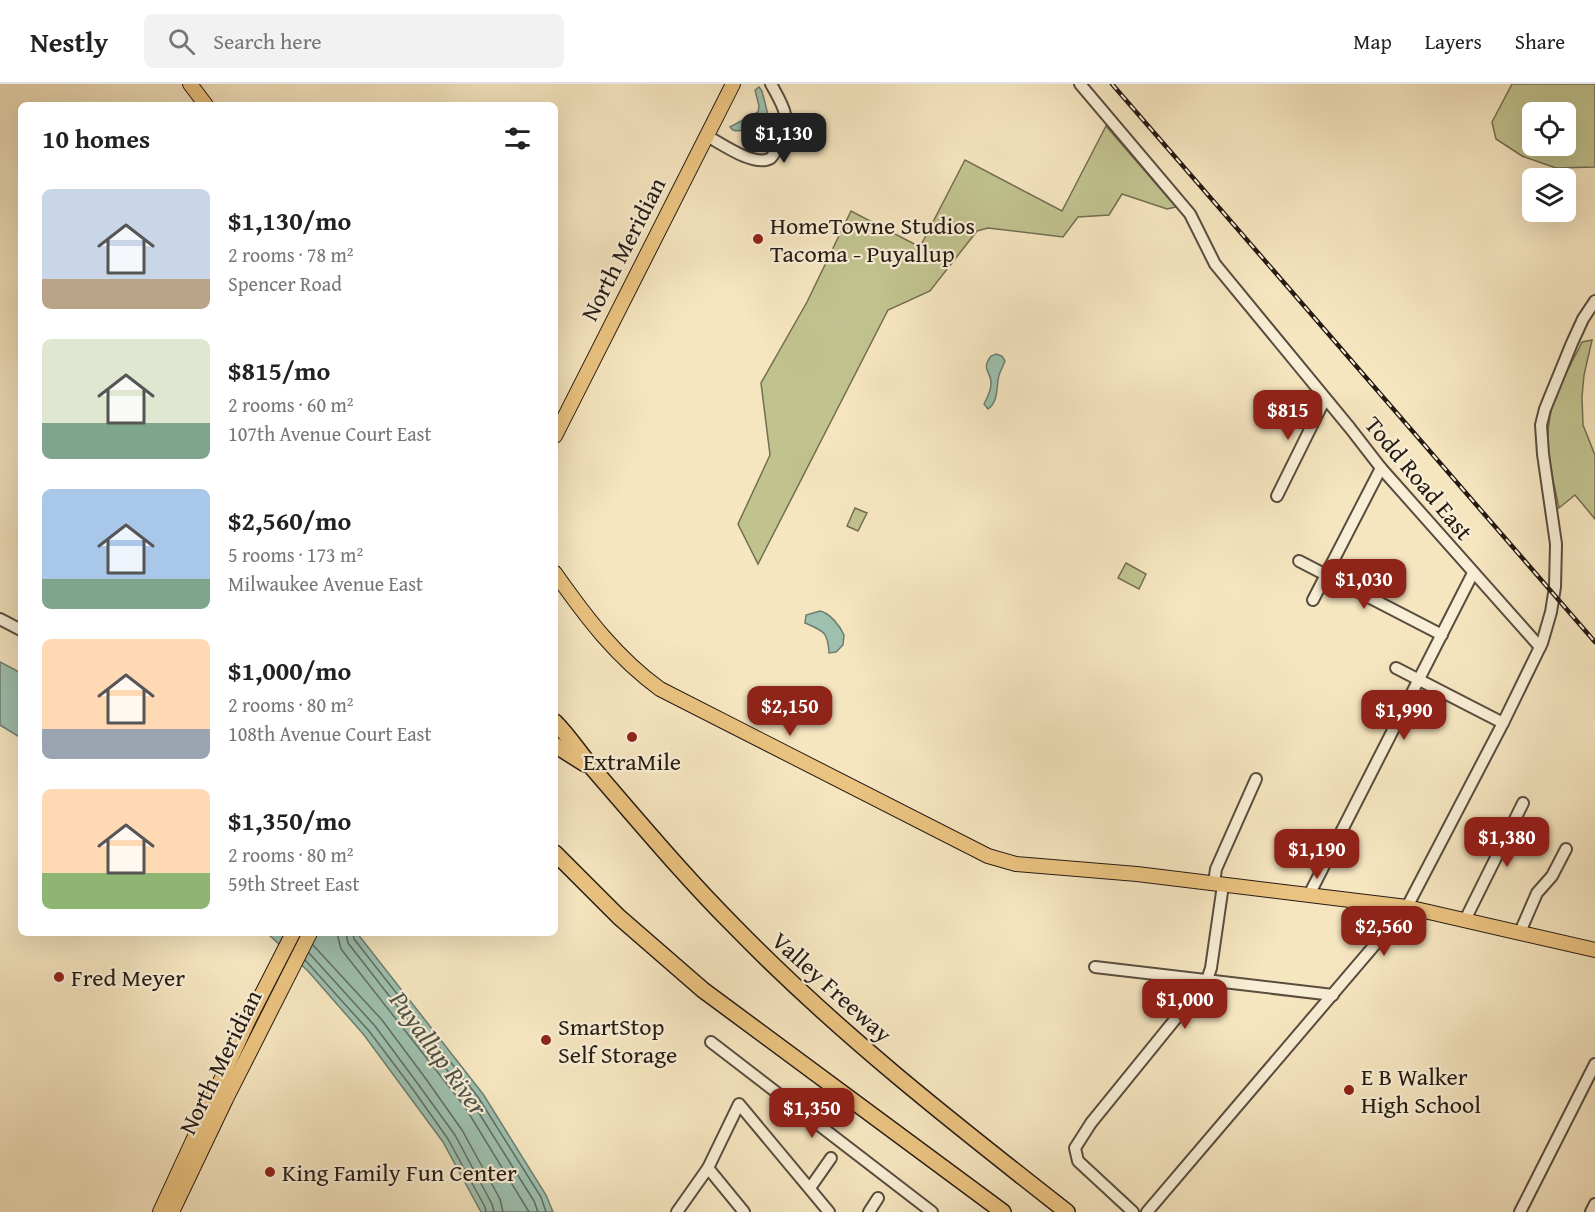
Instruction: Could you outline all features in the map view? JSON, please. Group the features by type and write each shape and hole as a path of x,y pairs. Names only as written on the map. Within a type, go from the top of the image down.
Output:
{"highway":[{"path":"558,725 593,768"},
{"path":"558,747 593,768"},
{"name":"Valley Freeway","path":"593,768 724,916 775,968 952,1122 1067,1212"},
{"path":"558,857 643,938 703,990 1003,1212"}],"main road":[{"path":"190,84 204,102"},
{"name":"North Meridian","path":"558,430 734,84"},
{"path":"561,584 623,659 660,688 988,856 1031,866 1137,874 1407,907 1595,950"},
{"path":"1365,902 1383,910 1386,921 1383,934"},
{"name":"North Meridian","path":"160,1212 248,1021 291,936"},
{"name":"North Meridian","path":"172,1212 308,936"}],"street":[{"path":"707,136 750,159 759,162 771,158 785,132 786,124 785,110 771,84"},
{"name":"Todd Road East","path":"1080,84 1190,214 1215,264 1381,468 1540,647"},
{"path":"1147,1212 1407,907 1503,723 1540,647 1551,612 1557,556 1541,439 1541,424 1579,327 1595,301"},
{"path":"1277,496 1325,399"},
{"path":"1313,600 1381,468"},
{"path":"1299,561 1442,634"},
{"path":"1309,895 1473,573"},
{"path":"0,619 18,628"},
{"path":"1396,668 1503,723"},
{"path":"1133,1212 1078,1161 1075,1148 1080,1138 1207,980 1211,968 1219,884 1216,869 1256,779"},
{"path":"1465,920 1523,803"},
{"path":"1520,932 1537,893 1552,876 1566,849"},
{"path":"1095,967 1333,995"},
{"path":"711,1042 932,1212"},
{"path":"1520,1212 1595,1064"},
{"path":"677,1212 708,1168 739,1104 829,1212"},
{"path":"810,1188 831,1158"},
{"path":"708,1168 744,1212"},
{"path":"868,1212 878,1198"},
{"path":"1591,1212 1595,1204"}],"green space":[{"path":"1512,84 1595,84 1595,167 1556,168 1522,156 1496,139 1492,122"},
{"path":"1106,126 1176,207 1167,209 1122,194 1109,215 1078,217 1063,237 988,228 977,231 930,291 888,310 758,564 738,524 770,455 761,383 807,302 851,211 920,247 965,160 1062,211"},
{"path":"1592,340 1584,375 1582,397 1583,425 1595,455 1595,519 1575,495 1559,508 1548,439 1552,406 1559,387 1582,342"},
{"path":"855,508 867,513 858,531 847,526"},
{"path":"1126,563 1146,574 1139,589 1118,578"}],"water":[{"path":"759,87 771,127 768,133 749,139 747,135 764,130 765,124 737,131 730,127 758,112 759,106 755,90"},
{"path":"996,354 1002,356 1005,361 999,375 996,398 988,409 984,404 990,392 991,380 986,368 991,356"},
{"path":"820,611 834,620 844,635 843,645 836,652 829,653 826,636 805,623 806,615"},
{"path":"0,662 18,671 18,736 0,725"},
{"name":"Puyallup River","path":"270,936 359,936 483,1094 546,1195 553,1212 481,1212 443,1142 364,1035 308,971"}],"railway":[{"path":"1112,84 1595,642"}],"place":[{"name":"HomeTowne Studios Tacoma - Puyallup","path":"758,239"},
{"name":"ExtraMile","path":"632,737"},
{"name":"Fred Meyer","path":"59,977"},
{"name":"SmartStop Self Storage","path":"546,1040"},
{"name":"E B Walker High School","path":"1349,1090"},
{"name":"King Family Fun Center","path":"270,1172"}]}
